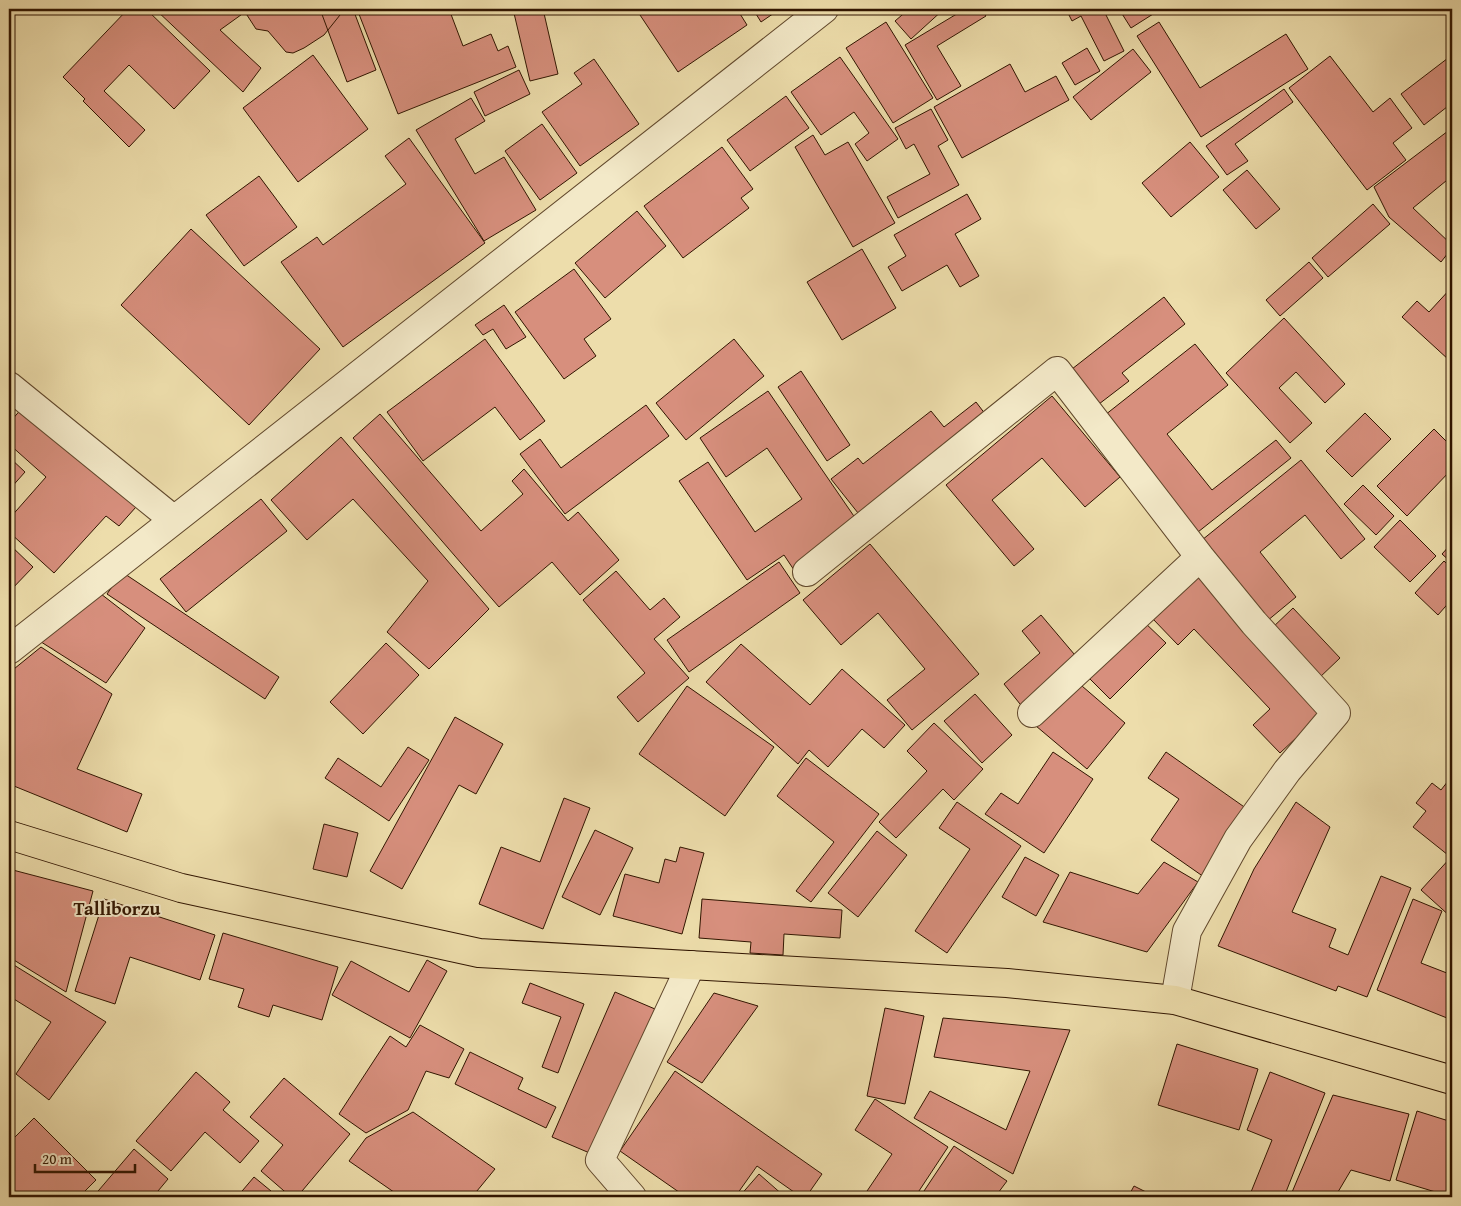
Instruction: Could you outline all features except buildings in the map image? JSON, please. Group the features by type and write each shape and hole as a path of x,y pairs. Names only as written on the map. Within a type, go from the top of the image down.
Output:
{"main road":[{"path":"9,834 181,888 479,953 1007,983 1175,1000 1452,1080"}],"street":[{"path":"9,650 824,9"},
{"path":"808,572 1057,371 1200,557 1254,623 1336,713 1287,770 1229,856 1187,931 1175,1000"},
{"path":"9,386 174,520"},
{"path":"1032,713 1200,557"},
{"path":"632,1197 600,1160 691,965"}],"district":[{"name":"Talliborzu","path":"117,908"}]}
